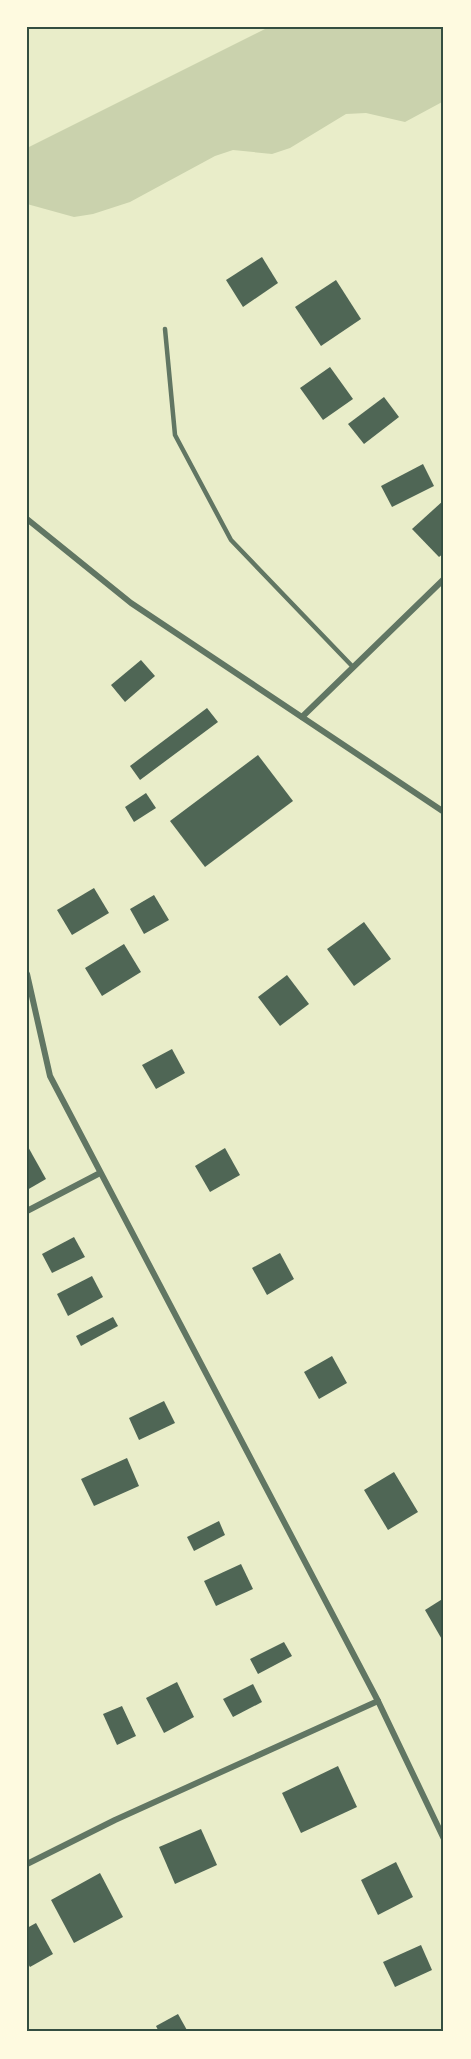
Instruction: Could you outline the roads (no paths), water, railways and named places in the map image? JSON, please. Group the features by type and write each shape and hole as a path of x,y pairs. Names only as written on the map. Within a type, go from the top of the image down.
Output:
{"street":[{"path":"27,519 131,603 444,812"},
{"path":"302,717 444,579"},
{"path":"27,974 50,1076 378,1701 444,1839"},
{"path":"27,1211 100,1173"},
{"path":"27,1864 115,1820 378,1701"}],"lane":[{"path":"165,329 175,435 231,540 353,667"}]}
